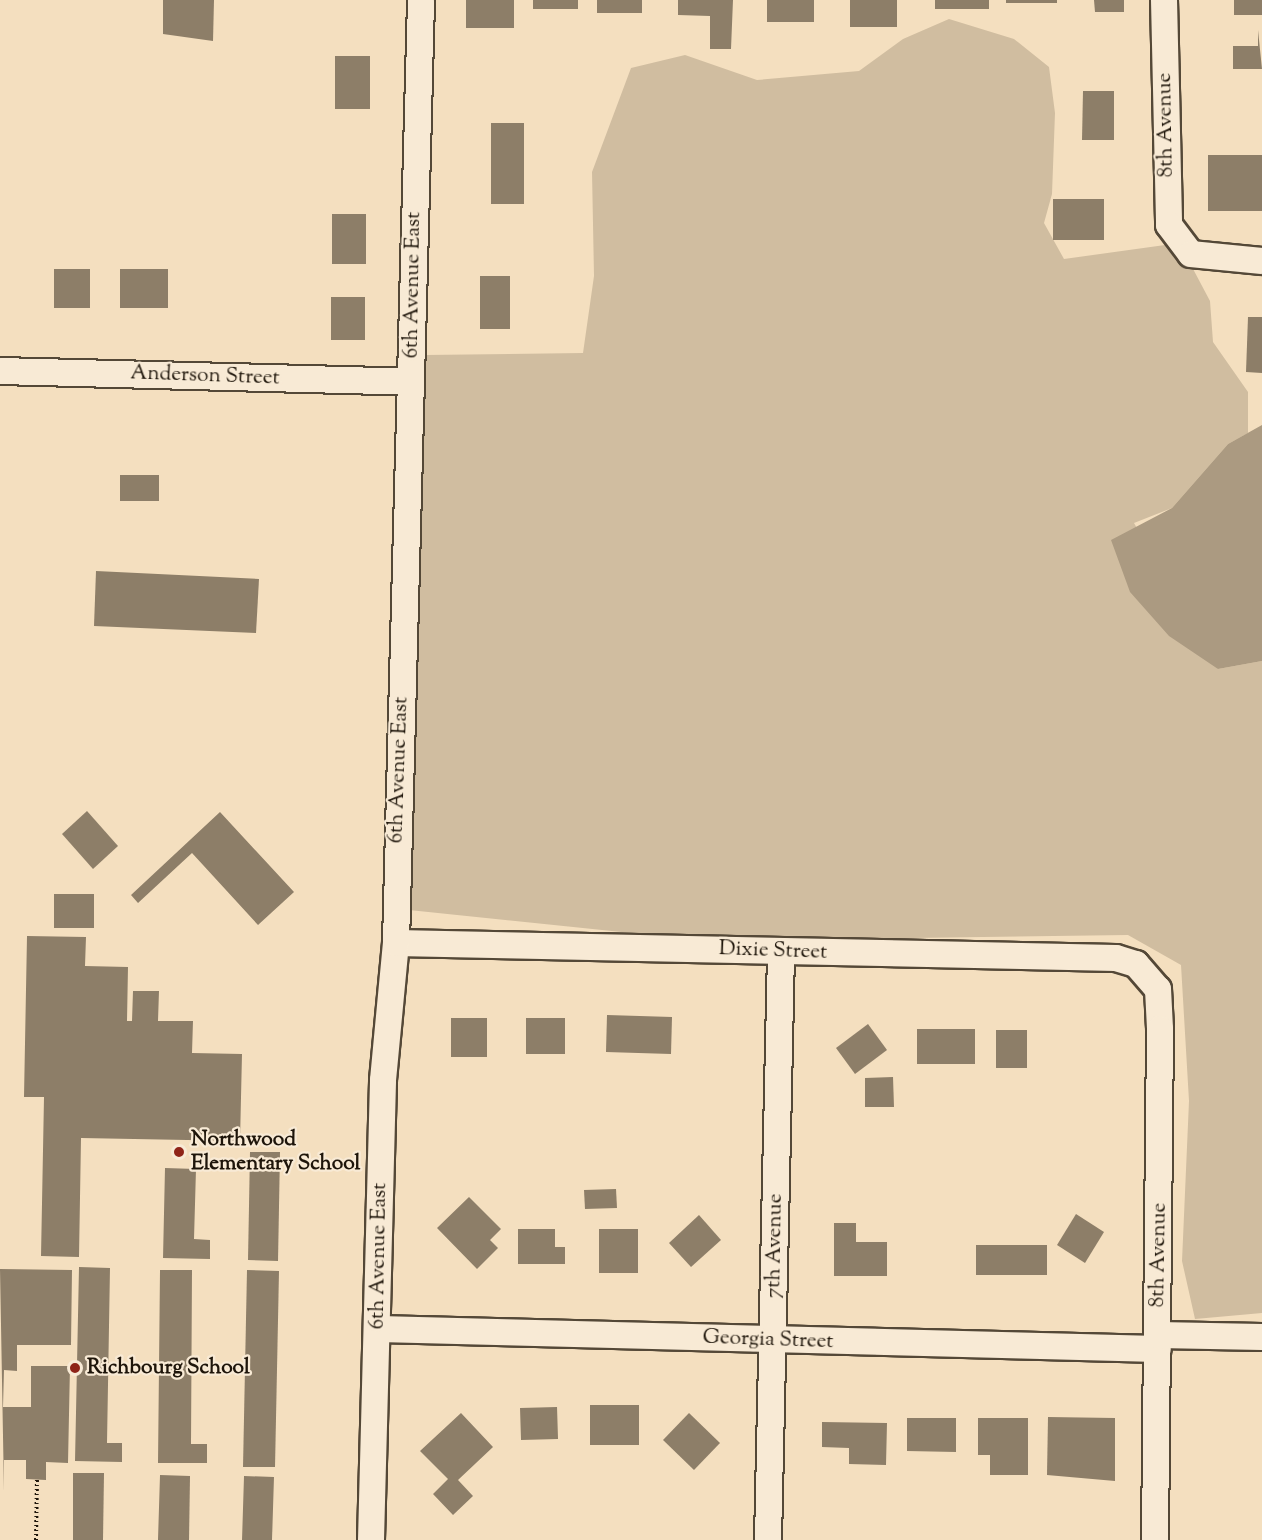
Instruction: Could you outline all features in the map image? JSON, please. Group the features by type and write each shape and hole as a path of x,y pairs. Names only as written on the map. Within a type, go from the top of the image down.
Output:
{"street":[{"name":"6th Avenue East","path":"371,1540 379,1329 382,1090 396,943 421,0"},
{"name":"8th Avenue","path":"1164,0 1169,225 1183,246 1209,260 1262,261"},
{"name":"Anderson Street","path":"0,371 411,382"},
{"name":"Dixie Street","path":"396,943 1116,958 1146,974"},
{"name":"7th Avenue","path":"768,1540 781,952"},
{"name":"8th Avenue","path":"1146,974 1158,989 1160,1029 1155,1540"},
{"name":"Georgia Street","path":"379,1329 774,1340 1158,1342 1262,1337"}],"path":[{"path":"36,1540 37,1479"}],"shaded area":[{"path":"949,19 1014,39 1049,67 1055,113 1052,194 1044,223 1064,259 1165,245 1177,262 1192,267 1210,301 1213,342 1248,392 1248,433 1228,444 1172,508 1134,523 1218,669 1262,661 1262,1313 1195,1319 1182,1261 1189,1101 1181,965 1128,935 770,940 660,936 409,910 425,355 583,353 594,276 592,172 631,68 685,55 757,80 859,71 903,39"},
{"path":"1262,425 1262,661 1218,669 1169,636 1130,592 1111,540 1172,508 1228,444"}],"building":[{"path":"163,0 214,0 213,41 163,34"},
{"path":"466,0 514,0 514,28 466,28"},
{"path":"533,0 578,0 578,9 533,9"},
{"path":"597,0 642,0 642,13 597,13"},
{"path":"678,0 733,0 731,49 710,49 710,16 678,15"},
{"path":"767,0 814,0 814,22 767,22"},
{"path":"850,0 897,0 897,27 850,27"},
{"path":"935,0 989,0 989,9 935,9"},
{"path":"1006,0 1057,0 1057,3 1006,3"},
{"path":"1094,0 1124,0 1124,12 1095,12"},
{"path":"1234,0 1262,0 1262,15 1234,15"},
{"path":"1258,30 1262,69 1233,69 1233,46 1258,46"},
{"path":"335,56 370,56 370,109 335,109"},
{"path":"1083,91 1114,91 1114,140 1082,140"},
{"path":"491,123 524,123 524,204 491,204"},
{"path":"1208,155 1262,155 1262,211 1208,211"},
{"path":"1053,199 1104,199 1104,240 1053,240"},
{"path":"332,214 366,214 366,264 332,264"},
{"path":"54,269 90,269 90,308 54,308"},
{"path":"120,269 168,269 168,308 120,308"},
{"path":"480,276 510,276 510,329 480,329"},
{"path":"331,297 365,297 365,340 331,340"},
{"path":"1248,317 1262,317 1262,373 1246,372"},
{"path":"120,475 159,475 159,501 120,501"},
{"path":"96,571 259,579 256,633 94,626"},
{"path":"87,811 118,846 93,869 62,834"},
{"path":"220,812 294,892 258,925 192,853 138,903 131,895"},
{"path":"54,894 94,894 94,928 54,928"},
{"path":"27,936 86,937 85,966 128,967 127,1021 132,1021 133,991 159,991 158,1021 193,1021 192,1053 242,1054 240,1141 81,1138 79,1257 41,1256 44,1097 24,1097"},
{"path":"607,1015 672,1017 671,1054 606,1052"},
{"path":"451,1018 487,1018 487,1057 451,1057"},
{"path":"526,1018 565,1018 565,1054 526,1054"},
{"path":"868,1024 887,1050 855,1074 836,1048"},
{"path":"917,1029 975,1029 975,1064 917,1064"},
{"path":"996,1030 1027,1030 1027,1068 996,1068"},
{"path":"893,1077 894,1107 865,1107 865,1078"},
{"path":"250,1152 280,1152 278,1261 248,1260"},
{"path":"165,1168 196,1169 194,1239 210,1240 210,1259 163,1258"},
{"path":"616,1189 617,1208 585,1209 584,1190"},
{"path":"469,1197 501,1229 490,1240 498,1248 477,1269 437,1228"},
{"path":"1076,1214 1104,1232 1085,1263 1057,1245"},
{"path":"699,1215 721,1240 691,1267 669,1243"},
{"path":"834,1223 856,1223 856,1242 887,1242 887,1276 834,1276"},
{"path":"518,1229 555,1229 555,1247 565,1247 565,1264 518,1264"},
{"path":"599,1229 638,1229 638,1273 599,1273"},
{"path":"976,1245 1047,1245 1047,1275 976,1275"},
{"path":"79,1267 110,1268 107,1443 122,1443 122,1462 75,1461"},
{"path":"0,1269 72,1270 71,1345 17,1345 17,1371 4,1370 3,1407 31,1407 31,1366 70,1366 68,1463 46,1462 46,1480 26,1479 26,1460 4,1460 4,1492"},
{"path":"160,1270 192,1270 191,1444 207,1444 207,1463 158,1463"},
{"path":"247,1270 279,1271 275,1467 243,1467"},
{"path":"590,1405 639,1405 639,1445 590,1445"},
{"path":"557,1407 558,1439 521,1440 520,1408"},
{"path":"461,1413 493,1447 458,1480 473,1496 453,1515 433,1494 448,1479 420,1451"},
{"path":"689,1413 720,1443 694,1470 663,1440"},
{"path":"1048,1417 1115,1418 1115,1481 1047,1475"},
{"path":"907,1418 956,1418 956,1452 907,1451"},
{"path":"978,1418 1028,1418 1028,1475 990,1475 990,1455 978,1455"},
{"path":"822,1422 887,1423 886,1465 849,1464 849,1448 822,1447"},
{"path":"73,1473 104,1473 103,1540 73,1540"},
{"path":"160,1475 190,1476 189,1540 158,1540"},
{"path":"244,1476 274,1477 272,1540 242,1540"}],"place":[{"name":"Northwood Elementary School","path":"179,1152"},
{"name":"Richbourg School","path":"75,1368"}]}
